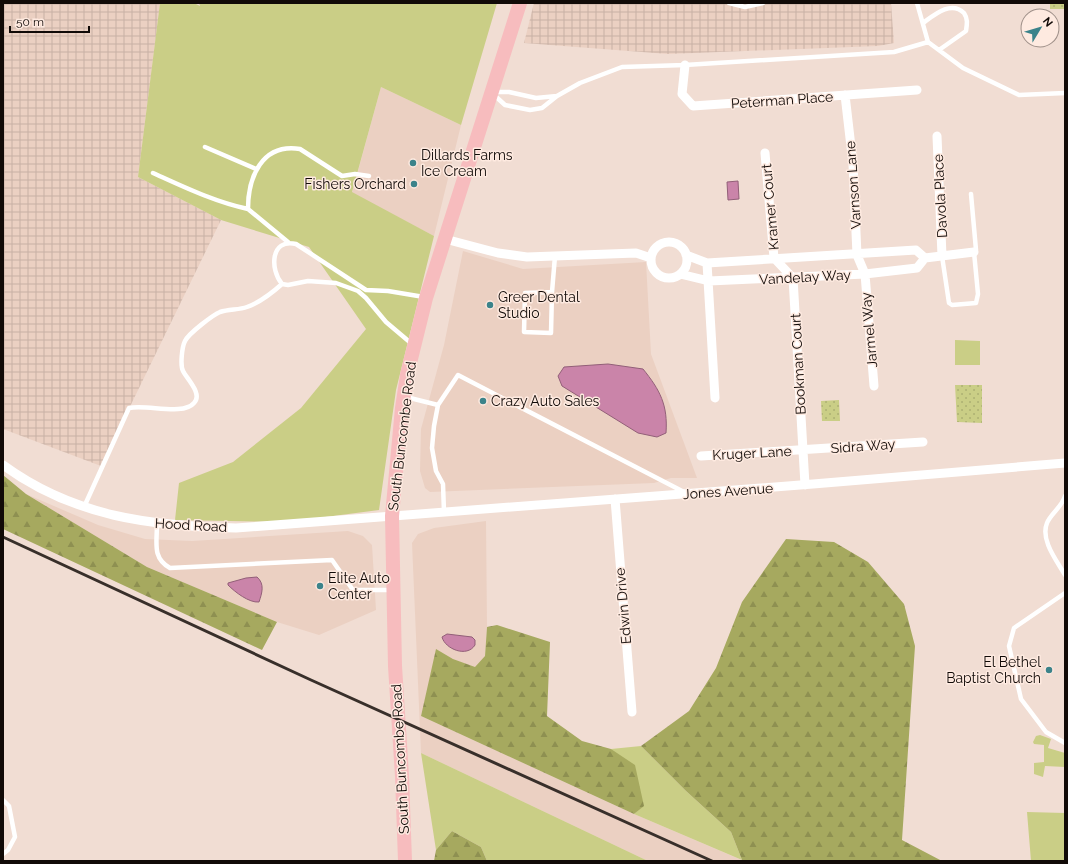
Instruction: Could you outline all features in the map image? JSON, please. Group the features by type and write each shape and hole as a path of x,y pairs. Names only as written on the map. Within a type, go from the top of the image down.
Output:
{"main road":[{"name":"South Buncombe Road","path":"405,861 402,776 395,666 392,516 404,396 414,345 426,298 520,3"}],"street":[{"name":"Peterman Place","path":"685,65 682,94 693,106 916,90"},
{"name":"Varnson Lane","path":"845,95 853,164 857,255 865,274"},
{"name":"Davola Place","path":"937,136 942,256"},
{"name":"Kramer Court","path":"765,153 774,258 793,278"},
{"path":"445,239 498,253 527,257 636,253 650,258"},
{"path":"667,242 679,245 686,255 686,265 680,274 669,278 662,277 653,269 650,258 656,247 667,242"},
{"name":"Vandelay Way","path":"686,255 707,263 774,258 857,255 916,250 925,258"},
{"name":"Vandelay Way","path":"680,274 709,281 865,274 917,268 925,258 974,252"},
{"path":"707,263 715,398"},
{"name":"Jarmel Way","path":"865,274 874,386"},
{"name":"Bookman Court","path":"793,278 805,485"},
{"name":"Sidra Way","path":"803,450 923,442"},
{"name":"Kruger Lane","path":"701,456 803,450"},
{"name":"Jones Avenue","path":"392,516 805,485 1065,463"},
{"name":"Hood Road","path":"3,465 38,487 84,507 120,518 157,524 236,528 392,516"},
{"name":"Edwin Drive","path":"615,499 632,712"}],"lane":[{"path":"729,3 745,6 763,3"},
{"path":"917,3 928,42 963,68 1019,95 1065,93"},
{"path":"923,23 944,8 952,6 960,9 966,16 968,24 966,31 939,50"},
{"path":"492,92 505,105 530,110 542,108 557,96 580,83 622,67 685,65 894,52 928,42"},
{"path":"492,92 509,92 536,98 557,96"},
{"path":"205,147 256,169"},
{"path":"248,209 248,194 256,169 264,159 278,152 293,148 300,149 342,176 355,174 369,176"},
{"path":"153,174 232,206 248,209 288,242 296,244 359,289 386,322 414,345"},
{"path":"942,256 949,303 952,305 976,303 978,294 974,252 976,250 971,194"},
{"path":"288,242 282,244 276,250 276,276 282,284 288,285 308,281 336,282 359,289 388,291 426,298"},
{"path":"552,292 525,293 524,332 551,333 555,256"},
{"path":"84,507 129,408 151,406 172,410 185,409 194,404 196,397 194,390 183,370 185,341 197,329 220,312 247,307 266,298 282,284"},
{"path":"444,512 442,484 436,471 432,448 434,426 438,405 458,375 688,494"},
{"path":"404,396 438,405"},
{"path":"1065,496 1063,502 1047,523 1045,538 1065,575"},
{"path":"157,524 157,554 162,563 170,568 332,560 354,590 393,590"},
{"path":"1065,594 1014,628 1009,646 1021,700 1046,732 1065,743"},
{"path":"3,800 9,806 15,837 8,850 3,854"}],"shaded area":[{"path":"3,3 160,3 138,177 221,220 101,466 3,429"},
{"path":"534,3 891,3 894,43 878,46 668,54 524,43"},
{"path":"381,87 461,125 434,236 352,193"},
{"path":"738,181 739,199 728,200 727,182"},
{"path":"463,251 523,269 646,262 651,354 697,478 671,478 654,483 430,492 425,488 420,471 421,429 444,345"},
{"path":"608,364 643,369 662,398 666,414 666,433 657,437 638,433 562,386 558,376 564,367"},
{"path":"26,494 98,525 145,539 192,541 348,531 363,536 372,545 376,610 319,635 277,622 147,567"},
{"path":"486,521 487,627 485,656 475,668 453,659 437,650 421,716 634,814 744,861 648,861 421,753 412,543 418,534 434,528"},
{"path":"257,577 262,586 259,602 247,599 238,594 228,585 228,583 246,578"},
{"path":"447,634 472,637 475,640 475,645 467,651 457,650 447,645 444,641 442,637"}],"green space":[{"path":"160,3 194,3 200,6 199,3 497,3 461,125 381,87 352,192 434,236 396,390 379,510 287,522 175,520 179,483 233,462 301,408 366,329 309,247 221,220 138,177"},
{"path":"1050,3 1065,3 1065,9 1050,8"},
{"path":"955,340 980,341 980,365 955,365"},
{"path":"955,385 982,385 982,423 957,422"},
{"path":"839,400 840,421 822,421 821,401"},
{"path":"3,475 26,494 147,567 277,622 262,650 3,529"},
{"path":"786,539 834,542 868,562 904,604 915,646 902,840 942,861 744,861 742,860 731,832 686,791 641,746 689,711 716,668 742,602"},
{"path":"497,625 550,642 547,716 582,741 611,749 635,765 644,806 634,814 421,716 436,649 453,659 475,667 485,656 487,627"},
{"path":"1040,735 1051,739 1048,748 1065,753 1065,767 1045,766 1043,777 1034,774 1034,763 1044,762 1044,745 1034,744 1033,742 1036,736"},
{"path":"641,746 686,791 731,832 742,860 634,814 643,806 611,749"},
{"path":"421,753 648,861 487,861 481,847 452,831 436,850"},
{"path":"1027,812 1065,813 1065,861 1031,861"},
{"path":"452,831 481,847 487,861 434,861 436,850"}],"railway":[{"path":"3,537 311,680 712,861"}],"place":[{"name":"Dillards Farms Ice Cream","path":"413,163"},
{"name":"Fishers Orchard","path":"414,184"},
{"name":"Greer Dental Studio","path":"490,305"},
{"name":"Crazy Auto Sales","path":"483,401"},
{"name":"Elite Auto Center","path":"320,586"},
{"name":"El Bethel Baptist Church","path":"1049,670"}]}
